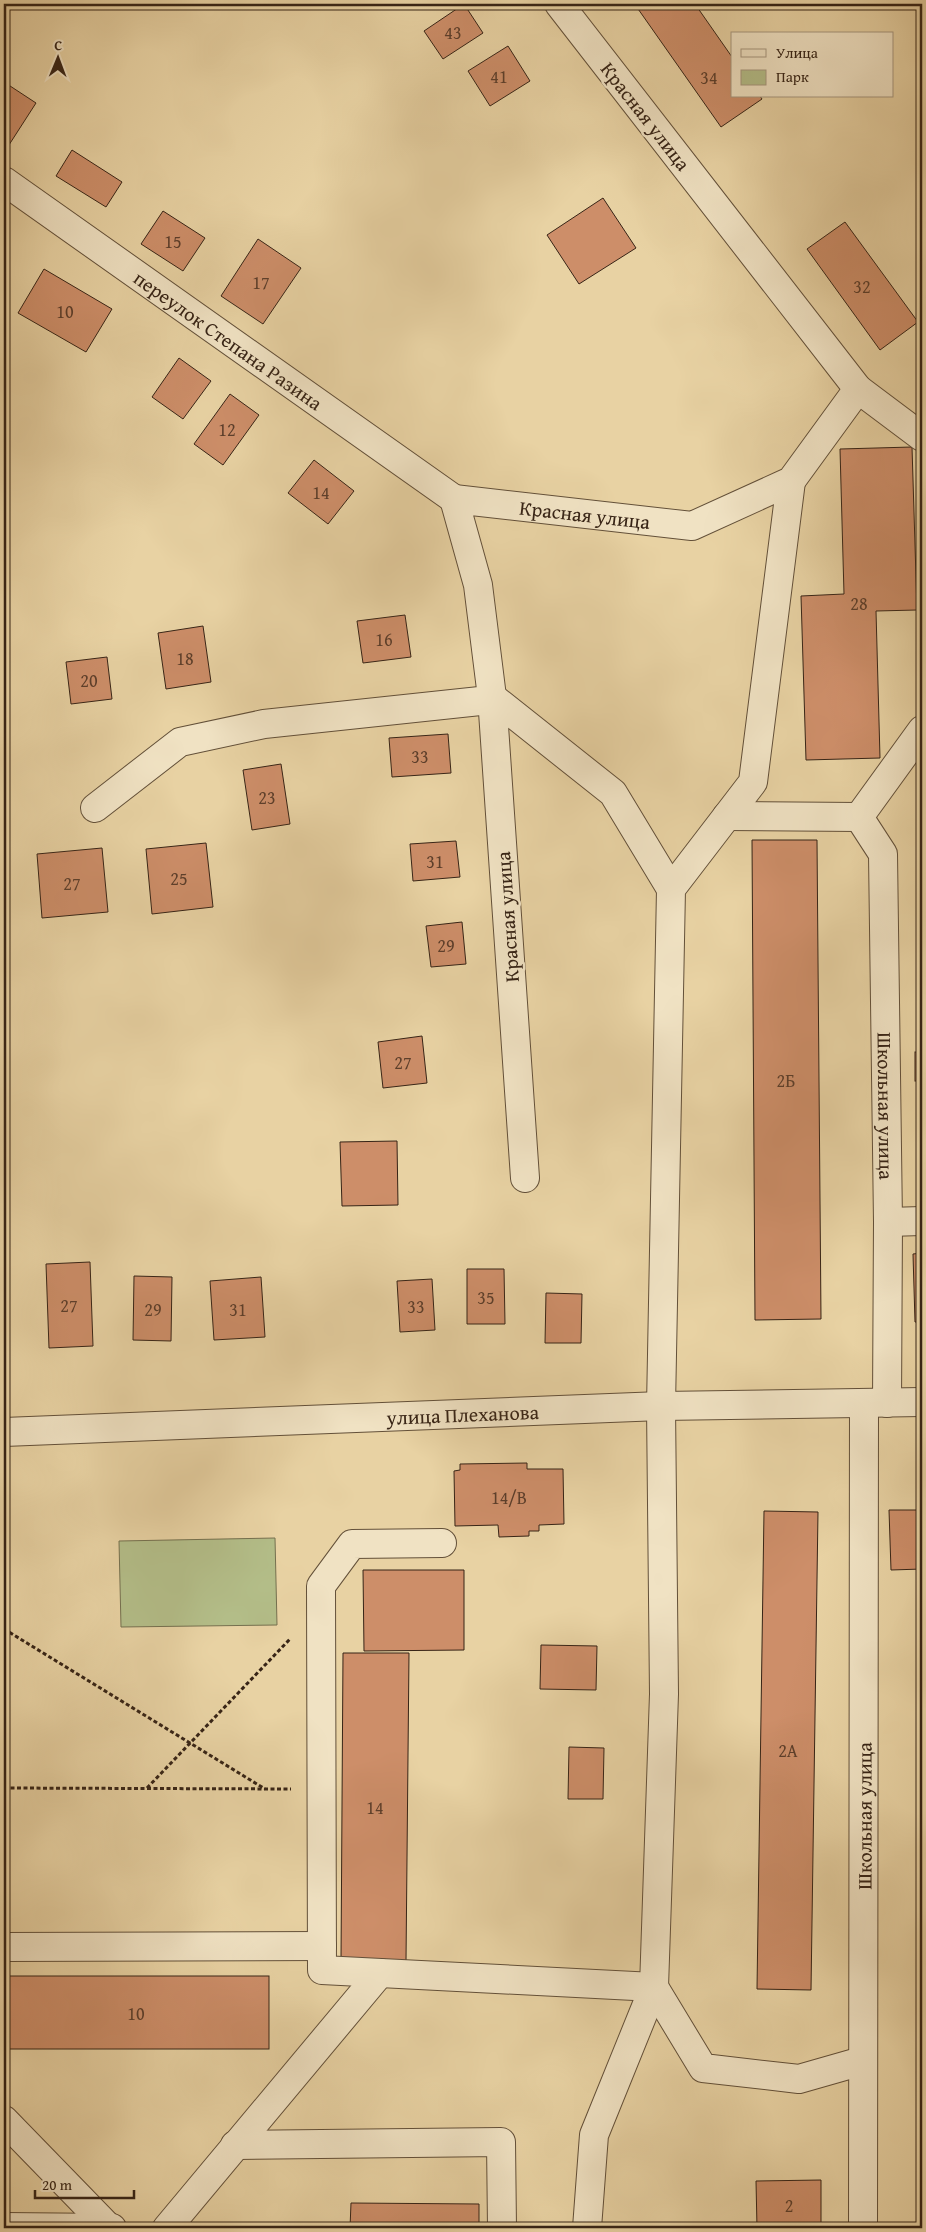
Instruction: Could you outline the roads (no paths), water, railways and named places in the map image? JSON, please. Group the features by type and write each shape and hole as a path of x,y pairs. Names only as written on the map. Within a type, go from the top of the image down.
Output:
{"street":[{"name":"Красная улица","path":"525,1178 492,697 478,585 454,498 692,526 791,481 858,389 559,4"},
{"name":"переулок Степана Разина","path":"4,181 454,498"},
{"path":"858,389 922,437"},
{"path":"671,889 753,782 791,481"},
{"path":"95,808 180,742 264,724 480,701 492,697 612,793 671,889 661,1406 664,1694 654,1987 594,2135 587,2228"},
{"path":"727,816 859,817 922,730"},
{"name":"Школьная улица","path":"859,817 883,854 888,1222 875,1403 862,2061 863,2228"},
{"path":"888,1222 922,1221"},
{"name":"улица Плеханова","path":"4,1432 661,1406 922,1402"},
{"path":"442,1544 352,1544 321,1586 322,1970 654,1987"},
{"path":"4,1948 322,1946"},
{"path":"167,2228 380,1973"},
{"path":"654,1987 703,2068 799,2079 862,2061"},
{"path":"4,2120 111,2228"},
{"path":"235,2145 501,2142 502,2228"},
{"path":"4,2227 111,2228"}]}
